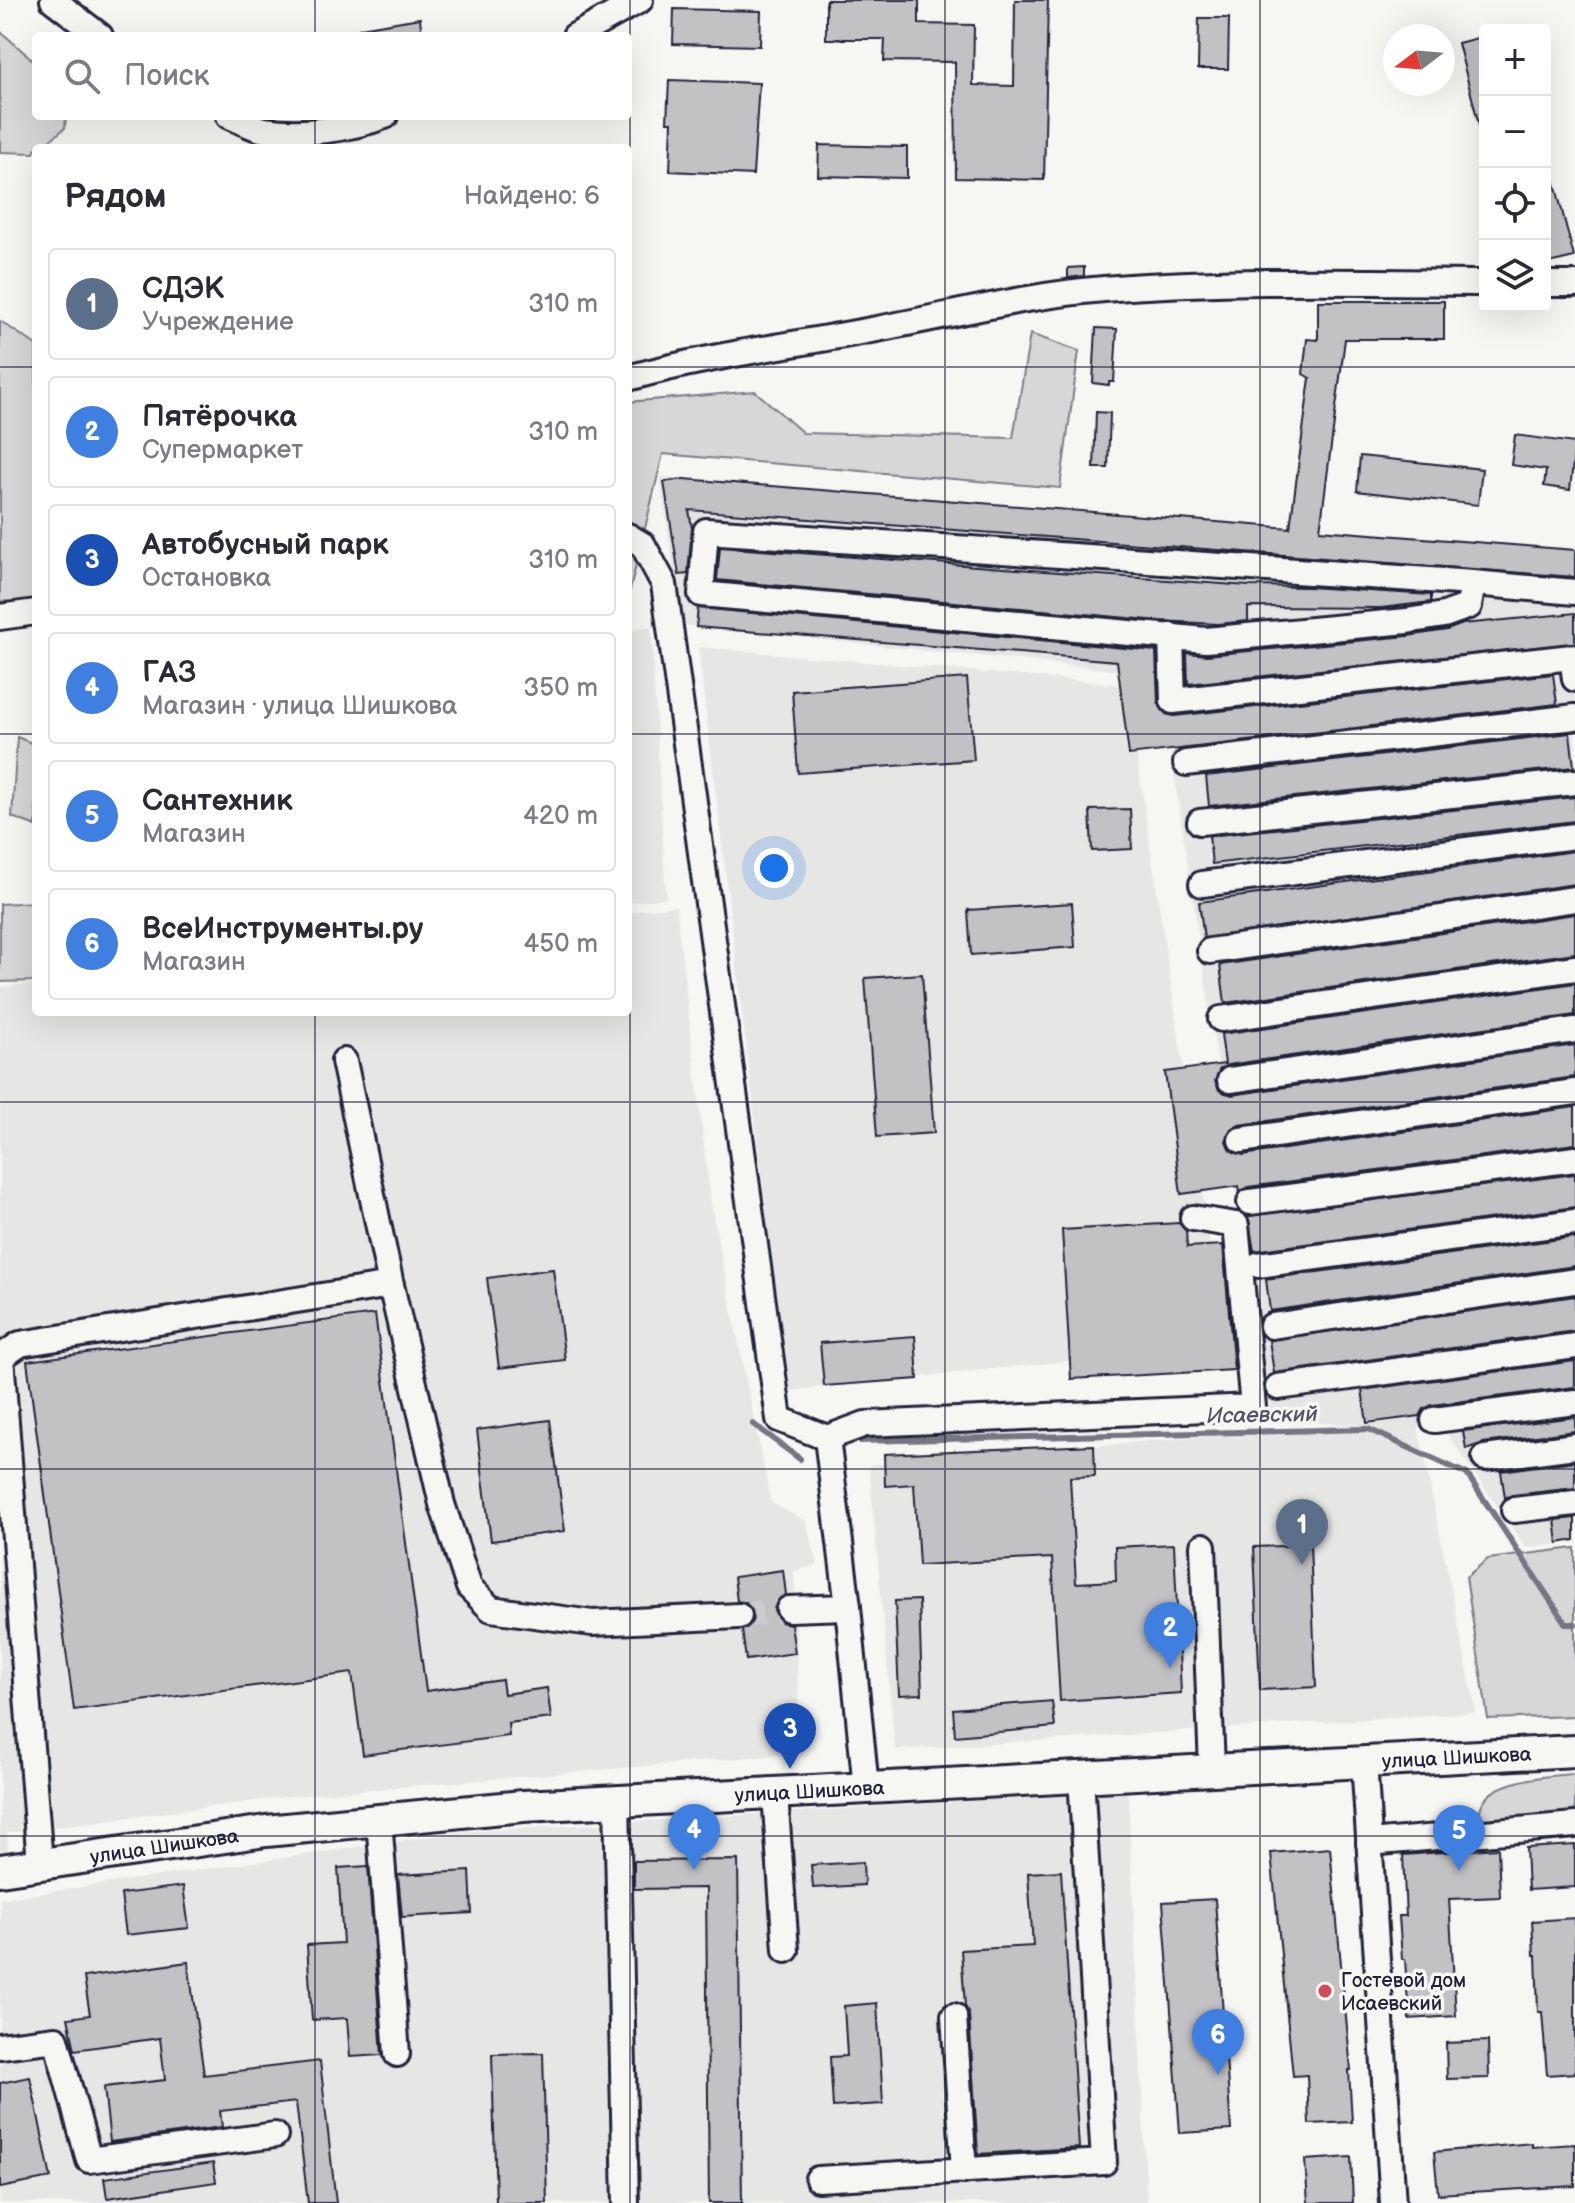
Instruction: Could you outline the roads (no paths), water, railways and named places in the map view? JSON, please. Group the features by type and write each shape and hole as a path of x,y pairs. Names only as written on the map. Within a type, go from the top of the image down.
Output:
{"main road":[{"name":"улица Шишкова","path":"3,1867 266,1831 523,1806 1575,1751"}],"street":[{"path":"53,0 95,32"},
{"path":"582,32 640,0"},
{"path":"239,120 264,130 316,131 352,128 374,120"},
{"path":"632,377 685,362 1005,303 1102,289 1309,282 1479,283"},
{"path":"1551,284 1575,284"},
{"path":"1473,583 1469,606 1444,615 1206,640 701,594 706,531 1473,583 1575,592"},
{"path":"632,538 643,545 664,584 779,1419 827,1438 865,1424 1253,1407 1236,1225 1193,1218"},
{"path":"0,617 32,613"},
{"path":"1171,636 1173,701 1572,657 1575,679"},
{"path":"1186,763 1575,717"},
{"path":"1200,822 1575,782"},
{"path":"1202,884 1575,836"},
{"path":"1210,951 1575,899"},
{"path":"1221,1019 1575,968"},
{"path":"1230,1080 1575,1030"},
{"path":"344,1061 391,1285 442,1504 469,1587 491,1609 592,1623 739,1616"},
{"path":"1241,1140 1575,1092"},
{"path":"1250,1202 1575,1159"},
{"path":"1258,1265 1575,1222"},
{"path":"1272,1326 1575,1281"},
{"path":"40,1864 1,1357 20,1344 391,1285"},
{"path":"1278,1387 1575,1346"},
{"path":"1434,1420 1575,1402"},
{"path":"827,1438 866,1788"},
{"path":"1485,1458 1575,1446"},
{"path":"1514,1510 1575,1503"},
{"path":"1203,1546 1212,1768"},
{"path":"789,1609 848,1607"},
{"path":"1364,1761 1393,2203"},
{"path":"818,2179 1104,2162 1081,1776"},
{"path":"775,1794 786,1950"},
{"path":"617,1801 626,2203"},
{"path":"379,1819 397,2054"},
{"path":"1369,1843 1575,1825"},
{"path":"954,2016 964,2171"},
{"path":"0,2046 56,2039 89,2160 275,2135"}],"waterway":[{"name":"Исаевский","path":"753,1424 800,1459"},
{"name":"Исаевский","path":"860,1441 1368,1429 1467,1474 1566,1624 1575,1624"}],"tunnel":[{"path":"739,1616 789,1609"}],"place":[{"name":"СДЭК","path":"1302,1565"},
{"name":"Пятёрочка","path":"1170,1668"},
{"name":"Автобусный парк","path":"790,1769"},
{"name":"ГАЗ","path":"694,1870"},
{"name":"Сантехник","path":"1459,1871"},
{"name":"Гостевой дом Исаевский","path":"1325,1991"},
{"name":"ВсеИнструменты.ру","path":"1218,2075"}]}
